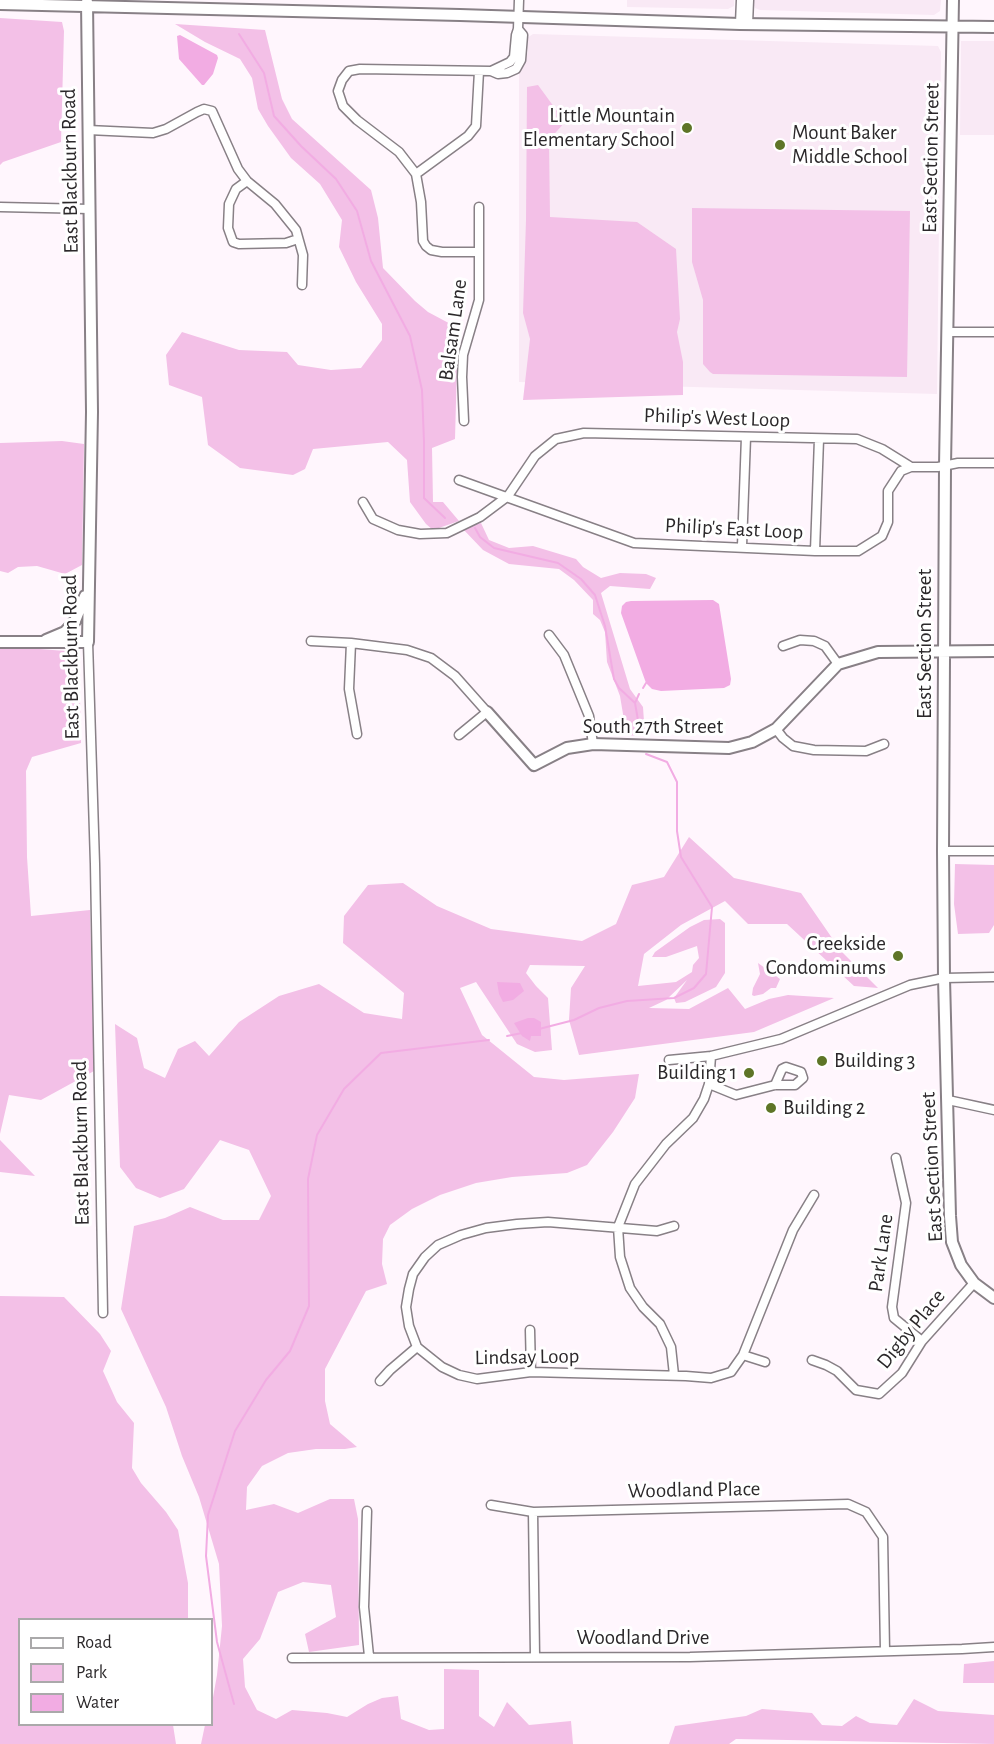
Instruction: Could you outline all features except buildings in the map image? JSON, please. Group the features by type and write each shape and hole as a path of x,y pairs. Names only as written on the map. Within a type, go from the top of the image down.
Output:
{"street":[{"path":"479,252 442,252 431,250 426,246 423,241 422,202 416,174 399,152 357,120 343,106 338,91 349,71 360,69 491,71 498,75 516,69 522,60 523,35 518,29 519,0"},
{"path":"741,0 744,24"},
{"path":"744,24 749,0"},
{"name":"East Section Street","path":"954,0 945,466 944,978 952,1242 961,1265 974,1283"},
{"path":"0,4 87,4 744,24 994,27"},
{"name":"East Blackburn Road","path":"87,4 92,412 88,642 96,864 104,1314"},
{"path":"416,174 468,136 476,126 479,71"},
{"path":"88,129 153,133 166,129 204,109 212,111 230,154 247,181 275,204 292,222 303,255 302,285"},
{"path":"247,181 236,189 229,204 228,228 233,242 239,244 286,243 298,239"},
{"path":"0,207 90,209"},
{"name":"Balsam Lane","path":"464,421 463,355 479,300 479,207"},
{"path":"947,332 994,332"},
{"name":"Philip's West Loop","path":"363,502 373,519 398,530 420,534 447,533 480,517 508,496 535,456 556,439 584,433 857,439 882,449 911,467"},
{"path":"742,546 746,437"},
{"path":"815,551 819,439"},
{"path":"911,467 994,463"},
{"name":"Philip's East Loop","path":"459,480 634,543 858,551 882,537 888,522 888,491 901,471 911,467"},
{"path":"40,642 65,632 75,621 83,606 89,580"},
{"path":"549,635 564,655 581,696 589,716 593,744"},
{"path":"783,646 800,640 814,641 825,646 838,664"},
{"path":"311,641 351,643 407,651 431,658 455,676 487,712 459,735"},
{"path":"0,642 88,642"},
{"path":"351,643 349,689 357,734"},
{"name":"South 27th Street","path":"487,712 534,765 567,748 593,744 729,748 752,742 776,729 838,664 878,652 994,651"},
{"path":"776,729 793,746 814,750 866,751 884,744"},
{"path":"943,850 994,851"},
{"path":"669,1060 711,1056 781,1039 902,987 944,978 994,977"},
{"path":"674,1375 671,1347 660,1324 630,1288 620,1257 618,1227 635,1184 666,1144 693,1118 704,1100 709,1084 711,1056"},
{"path":"709,1084 736,1095 775,1085"},
{"path":"948,1100 994,1110"},
{"name":"Park Lane","path":"896,1158 906,1203 892,1307 894,1318 922,1341"},
{"name":"Lindsay Loop","path":"417,1347 442,1367 459,1375 477,1378 531,1372 711,1378 731,1372 743,1355 792,1230 814,1195"},
{"path":"380,1381 417,1347 409,1326 406,1307 409,1289 413,1274 425,1257 438,1245 486,1228 517,1224 548,1222 657,1231 674,1226"},
{"path":"974,1283 994,1298"},
{"name":"Digby Place","path":"812,1360 837,1371 856,1390 879,1394 902,1373 922,1341 974,1283"},
{"path":"530,1330 531,1372"},
{"path":"743,1355 765,1362"},
{"name":"Woodland Place","path":"491,1505 533,1512 848,1504 866,1512 883,1538 885,1651"},
{"path":"367,1511 364,1607 369,1656"},
{"path":"533,1512 535,1656"},
{"name":"Woodland Drive","path":"292,1658 369,1656 690,1657 994,1647"}],"shaded area":[{"path":"627,0 734,0 734,6 728,9 627,7"},
{"path":"752,0 941,0 940,11 934,15 760,10 755,8"},
{"path":"533,34 938,46 941,52 937,394 519,382 519,70 528,52 527,38"},
{"path":"961,41 994,41 994,135 960,135"}],"green space":[{"path":"0,18 62,22 64,31 61,142 0,165"},
{"path":"175,24 265,30 282,99 292,119 371,190 378,218 383,268 428,312 458,328 455,439 432,448 433,502 443,502 459,521 433,530 426,524 410,502 407,460 388,442 313,449 305,469 293,475 240,468 208,445 202,397 169,385 166,355 182,332 239,350 287,352 298,365 331,370 361,368 382,340 382,324 356,282 339,247 342,220 320,184 291,158 268,126 258,109 252,78 240,59"},
{"path":"538,85 565,122 549,140 550,217 637,222 676,249 680,319 677,332 683,362 683,395 523,400 530,339 523,313 527,87"},
{"path":"692,208 910,211 907,377 713,374 710,372 703,364 703,300 692,262"},
{"path":"62,441 84,444 82,565 65,574 37,566 18,567 8,573 0,571 0,443"},
{"path":"481,523 489,540 509,548 533,546 576,559 583,567 601,578 620,573 646,574 656,578 650,589 610,586 601,593 630,689 643,707 645,736 620,735 624,720 620,696 607,662 605,632 600,620 593,614 593,600 574,580 559,569 509,564 483,550 462,528"},
{"path":"0,646 79,652 81,743 32,757 26,771 27,857 31,916 90,910 94,1071 41,1100 9,1095 0,1134"},
{"path":"689,837 734,878 801,893 841,951 878,988 854,986 787,924 748,924 725,901 681,925 644,954 638,986 676,982 692,972 693,965 699,958 697,946 666,957 652,957 655,952 690,927 704,920 720,919 725,923 725,973 716,987 685,1002 676,1003 674,998 687,980 666,1000 649,1008 689,1009 728,988 745,1009 769,999 788,995 834,998 754,1032 579,1055 569,1020 571,988 585,966 530,965 526,973 548,998 552,1050 535,1052 517,1044 476,982 460,988 482,1035 534,1077 564,1080 639,1074 635,1098 613,1132 587,1165 567,1173 512,1177 476,1183 440,1195 412,1209 390,1225 383,1239 382,1264 387,1284 366,1291 325,1369 325,1401 330,1424 357,1447 288,1453 262,1466 247,1487 246,1510 274,1504 298,1513 330,1499 354,1499 358,1519 359,1645 309,1652 305,1634 336,1617 331,1585 303,1582 278,1592 260,1639 243,1659 245,1687 257,1710 276,1719 292,1710 347,1717 382,1698 398,1696 401,1719 429,1730 444,1729 444,1669 479,1670 479,1716 494,1727 507,1702 529,1725 571,1721 573,1744 201,1744 205,1726 213,1726 213,1697 222,1626 219,1564 199,1497 182,1456 166,1407 121,1309 134,1226 165,1218 190,1207 223,1220 259,1220 271,1196 249,1150 220,1140 184,1189 160,1198 136,1188 120,1167 115,1024 137,1038 144,1068 165,1078 178,1049 195,1041 209,1056 239,1022 279,996 319,984 364,1013 402,1019 404,993 343,943 344,916 368,885 403,883 437,906 491,929 582,941 616,924 632,885 664,877"},
{"path":"955,864 994,865 994,925 989,933 958,934 954,904"},
{"path":"758,963 780,979 776,988 754,996 752,995 753,988 760,974"},
{"path":"0,1140 35,1176 0,1172"},
{"path":"0,1296 64,1297 100,1334 111,1351 103,1371 117,1402 134,1423 132,1468 178,1530 188,1583 188,1618 18,1618 18,1726 173,1726 176,1744 0,1744"},
{"path":"994,1661 994,1683 963,1683 964,1664"},
{"path":"914,1699 938,1711 994,1715 994,1744 736,1739 729,1744 669,1744 675,1726 746,1716 762,1709 812,1713 822,1725 842,1726 856,1716 870,1723 897,1725"}],"water":[{"path":"180,35 217,55 213,74 204,85 179,59 177,36"},
{"path":"713,600 719,604 730,685 724,688 661,691 652,689 646,683 621,613 622,606 631,601"},
{"path":"497,982 520,983 524,991 513,1000 503,1002"},
{"path":"528,1018 541,1022 541,1036 531,1036 530,1041 522,1036 514,1023"}],"waterway":[{"path":"239,34 264,73 274,116 336,179 357,211 371,261 410,336 422,390 424,498 445,518"},
{"path":"475,528 480,537 494,548 558,563 581,579 595,595 605,626 614,679 619,688 635,703 640,732"},
{"path":"643,688 646,683"},
{"path":"635,703 639,694"},
{"path":"539,1029 574,1020 599,1008 627,1001 674,998 694,988 706,974 712,907 681,857 677,831 677,782 667,762 646,754"},
{"path":"507,1036 522,1033"},
{"path":"234,1704 217,1642 206,1556 208,1515 235,1431 266,1380 290,1351 309,1306 308,1179 317,1135 344,1089 381,1053 489,1040"}],"place":[{"name":"Little Mountain Elementary School","path":"687,128"},
{"name":"Mount Baker Middle School","path":"780,145"},
{"name":"Creekside Condominums","path":"898,956"},
{"name":"Building 3","path":"822,1061"},
{"name":"Building 1","path":"749,1073"},
{"name":"Building 2","path":"771,1108"}]}
